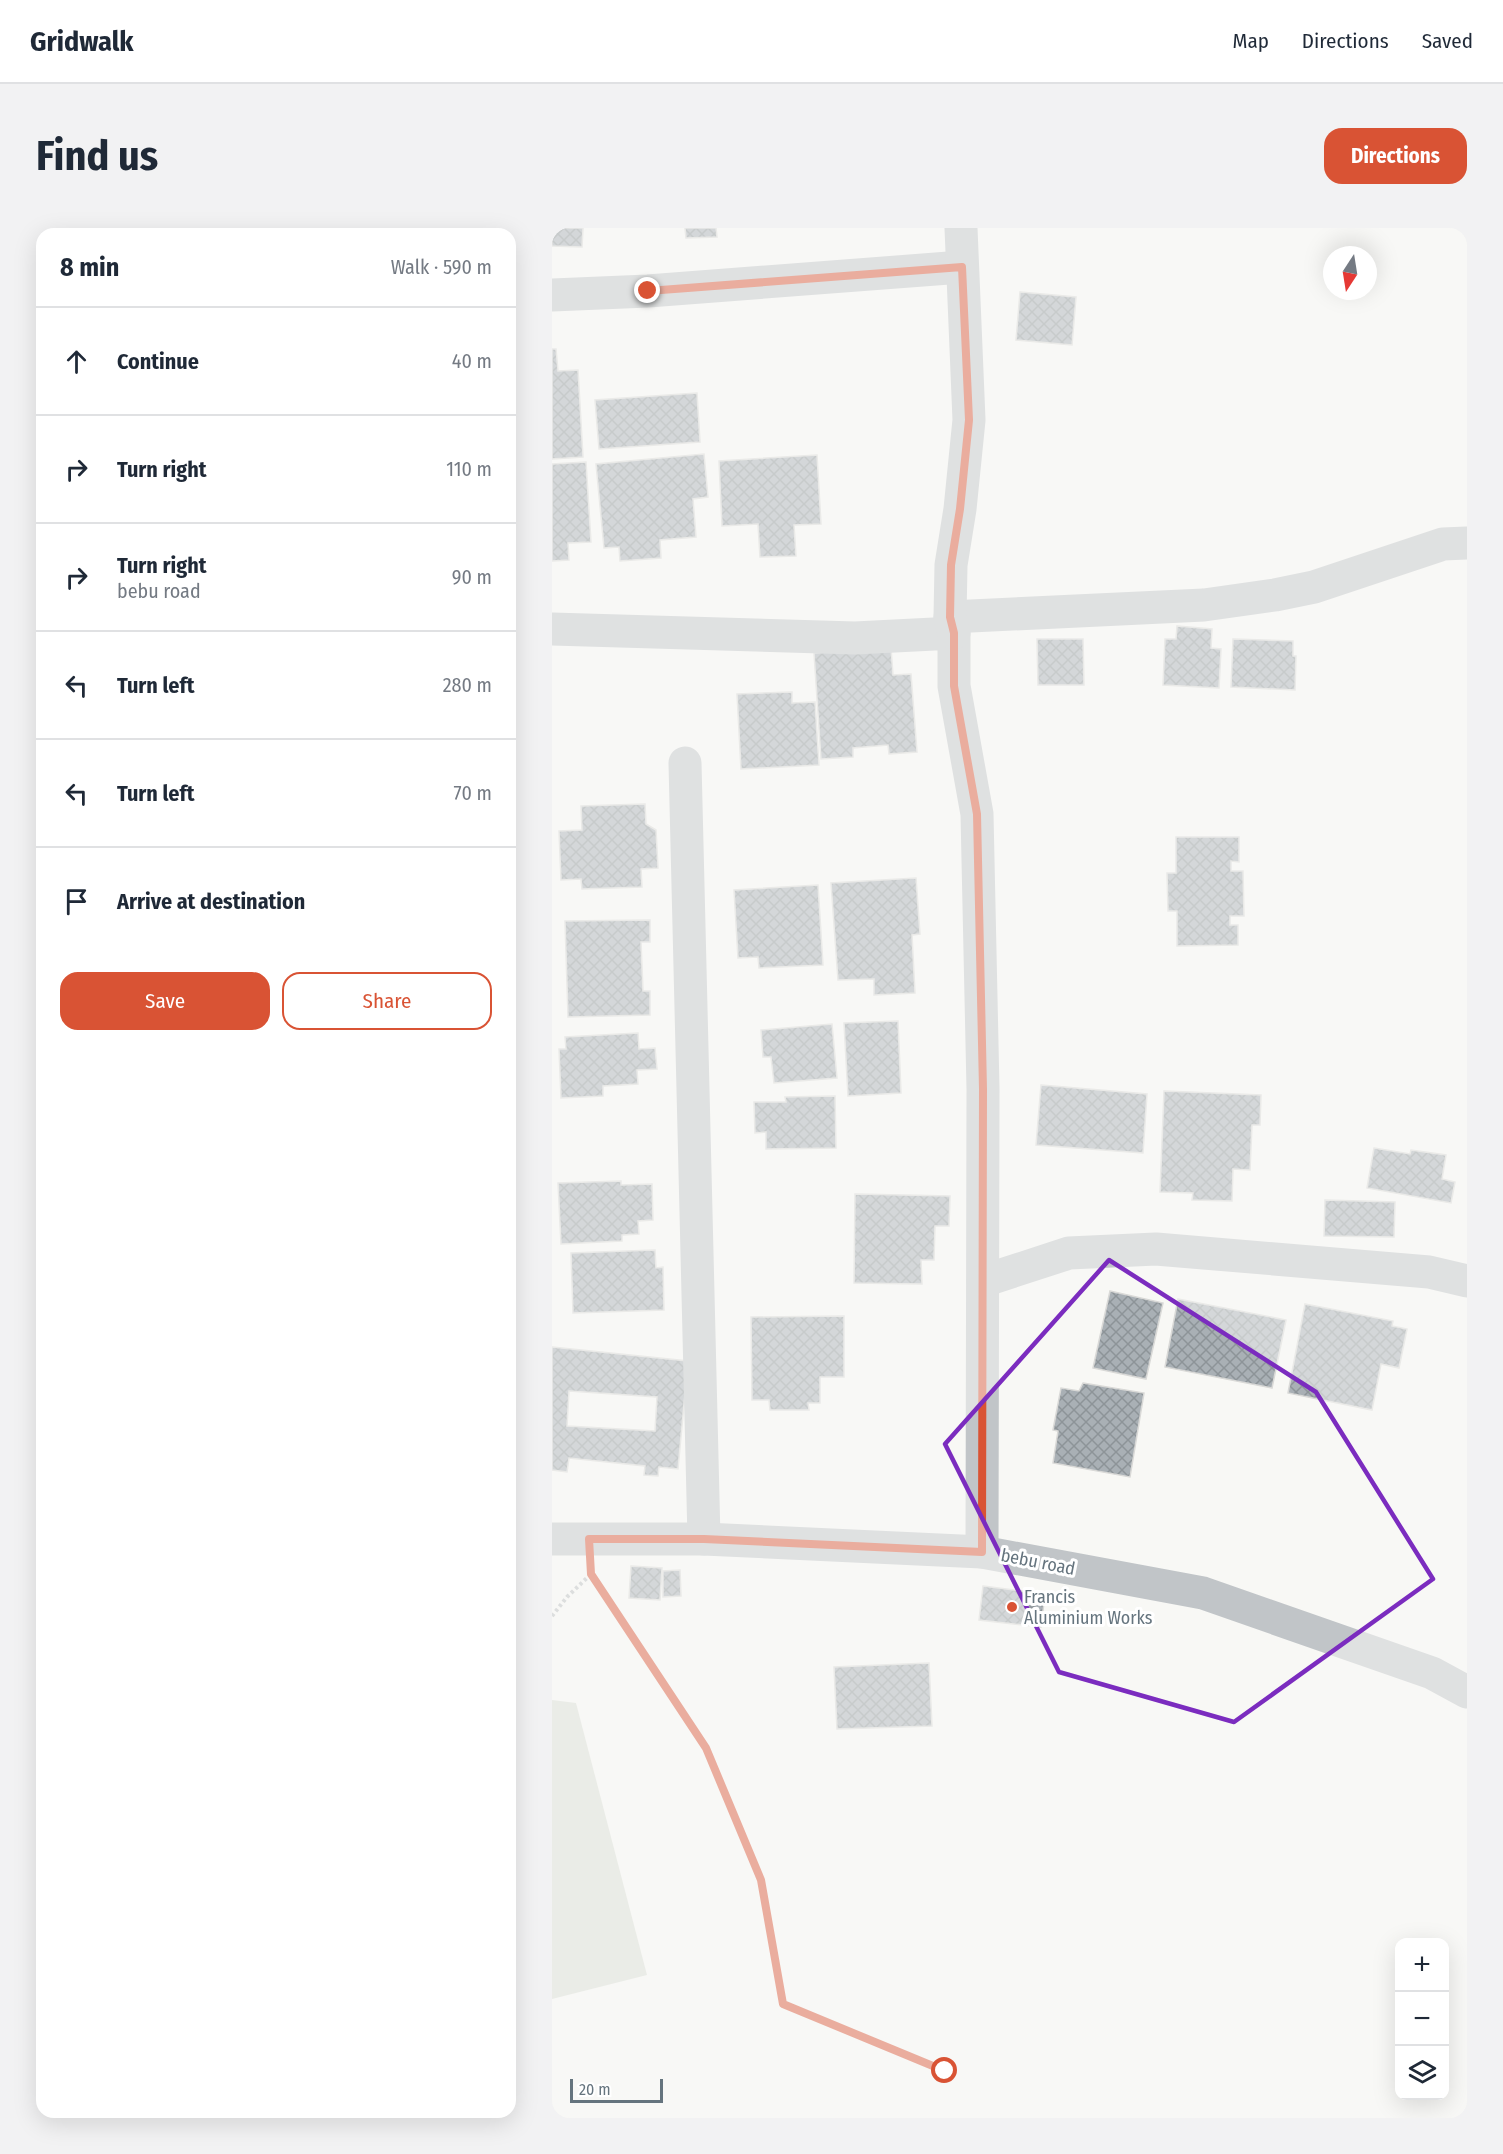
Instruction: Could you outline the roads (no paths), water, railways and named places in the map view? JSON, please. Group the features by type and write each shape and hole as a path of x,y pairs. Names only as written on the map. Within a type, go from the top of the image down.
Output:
{"street":[{"path":"961,228 969,420 960,509 951,565 954,686 977,814 983,1089 982,1552"},
{"path":"552,295 648,291 962,267"},
{"path":"552,629 855,638 952,625 1216,604 1314,586 1443,544 1467,543"},
{"path":"685,763 704,1539"},
{"path":"983,1281 1069,1253 1156,1249 1429,1272 1467,1281"},
{"name":"bebu road","path":"552,1539 704,1539 982,1552 1203,1593 1432,1673 1467,1692"}],"place":[{"name":"Francis Aluminium Works","path":"1012,1607"}]}
